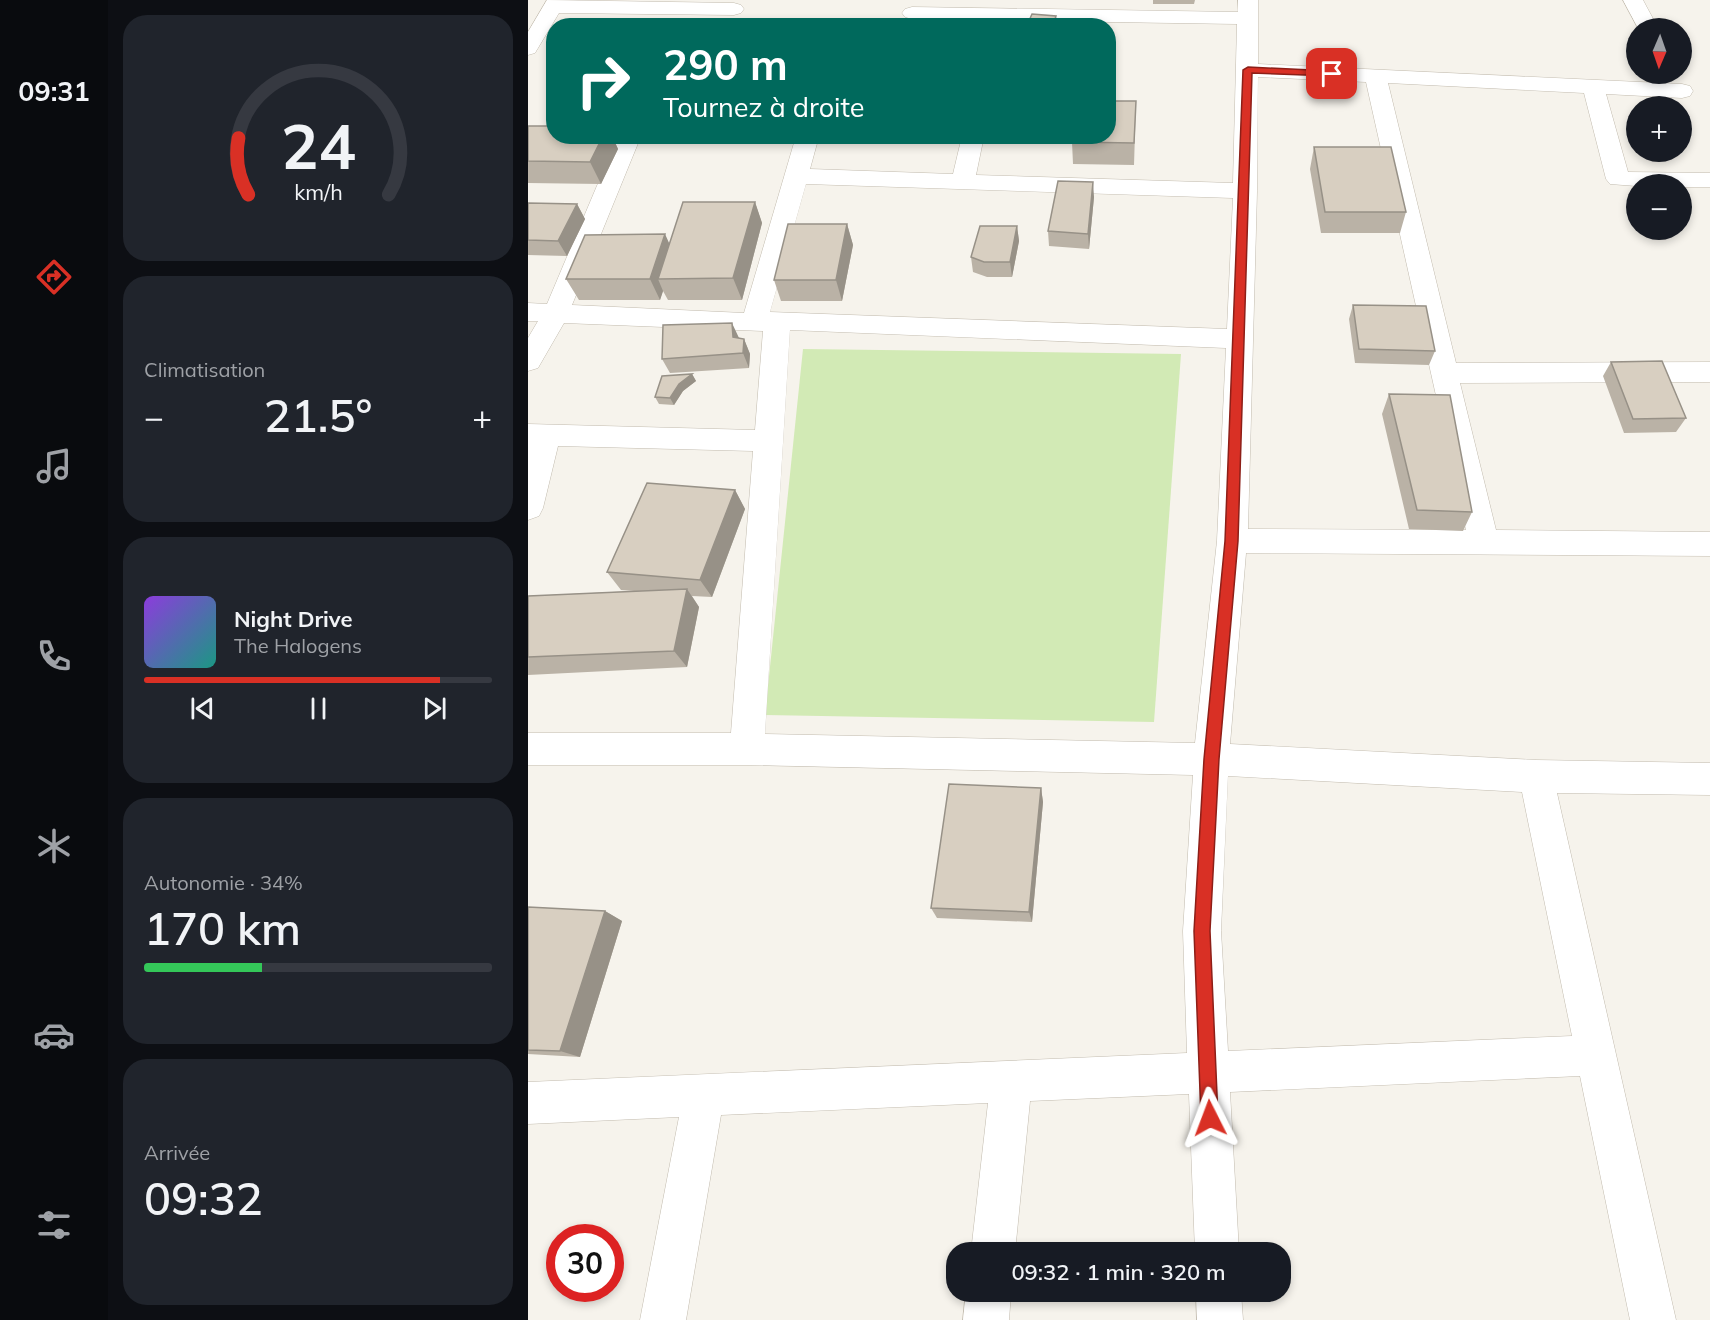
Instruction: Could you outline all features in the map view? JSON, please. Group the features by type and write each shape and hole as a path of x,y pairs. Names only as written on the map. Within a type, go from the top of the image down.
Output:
{"street":[{"path":"1633,0 1643,18"},
{"path":"546,18 555,3 733,12"},
{"path":"1044,18 1249,9 1245,191 1232,541 1211,759 1202,931 1216,1242"},
{"path":"912,13 973,18"},
{"path":"528,50 546,19"},
{"path":"1248,70 1682,91 1678,84"},
{"path":"1375,76 1484,543"},
{"path":"1593,86 1618,179 1710,180"},
{"path":"528,361 556,313 627,144"},
{"path":"747,749 769,441 766,321 796,176 806,144"},
{"path":"963,182 971,144"},
{"path":"796,176 1245,191"},
{"path":"528,312 1240,339"},
{"path":"1444,373 1710,372"},
{"path":"528,508 538,435 769,441"},
{"path":"1232,541 1710,544"},
{"path":"528,749 747,749 1211,759 1536,776 1710,779"},
{"path":"1536,776 1653,1320"},
{"path":"528,1103 1596,1055"},
{"path":"994,1242 1011,1081"},
{"path":"663,1320 704,1095"},
{"path":"986,1320 988,1302"},
{"path":"1219,1302 1220,1320"}],"green space":[{"path":"803,349 1181,354 1154,722 765,715"}],"building":[{"path":"1032,14 1056,16 1055,18 1030,18"},
{"path":"1116,101 1136,101 1134,143 1116,143"},
{"path":"528,126 546,126 546,144 599,144 590,162 528,161"},
{"path":"1314,147 1391,147 1406,212 1325,212"},
{"path":"1058,181 1093,182 1088,234 1048,231"},
{"path":"683,202 755,202 733,278 658,279"},
{"path":"528,203 577,204 558,241 528,240"},
{"path":"788,224 847,224 836,280 774,280"},
{"path":"980,226 1017,226 1010,262 984,262 971,257"},
{"path":"665,234 650,279 566,279 585,235"},
{"path":"1353,305 1426,306 1435,351 1359,349"},
{"path":"732,323 733,337 744,339 743,353 662,359 663,325"},
{"path":"1662,361 1686,418 1633,419 1611,362"},
{"path":"692,374 679,384 670,398 655,397 662,376"},
{"path":"1389,394 1450,395 1472,512 1417,510"},
{"path":"647,483 735,490 700,580 607,572"},
{"path":"687,589 674,651 528,657 528,596"},
{"path":"949,784 1041,788 1029,912 931,908"},
{"path":"528,907 605,911 560,1051 528,1050"}],"route":[{"path":"1210,1118 1202,931 1211,759 1232,541 1248,70 1332,74"}]}
